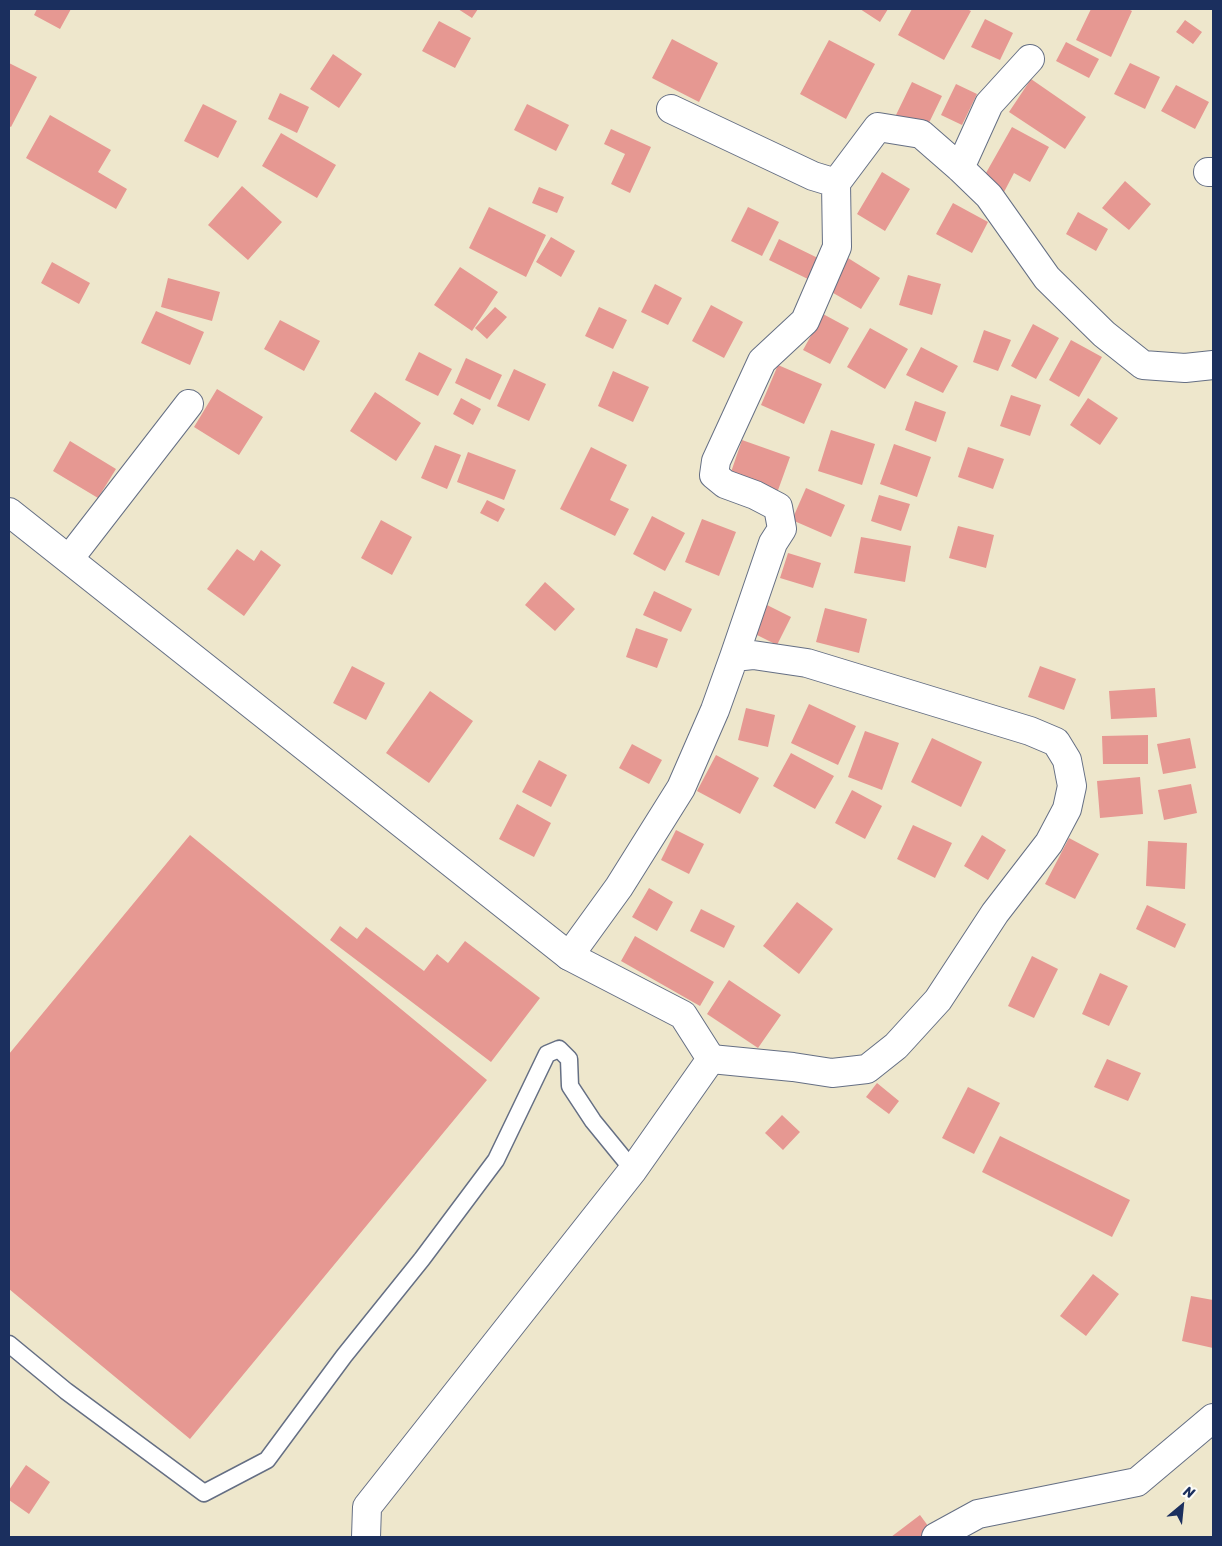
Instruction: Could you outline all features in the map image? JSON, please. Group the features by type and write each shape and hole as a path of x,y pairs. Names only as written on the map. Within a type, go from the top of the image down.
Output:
{"street":[{"path":"960,168 989,104 1030,59"},
{"path":"671,108 813,176 836,183"},
{"path":"569,956 619,887 681,788 715,710 773,542 782,529 778,507 755,495 725,484 714,475 716,461 762,361 805,321 837,248 836,183 878,127 920,134 960,168 989,196 1046,278 1104,334 1143,365 1185,368 1213,365"},
{"path":"69,559 188,404"},
{"path":"9,512 569,956 684,1015 711,1059"},
{"path":"711,1059 832,1073 867,1069 896,1046 938,1000 995,913 1049,843 1067,809 1072,786 1067,760 1056,742 1030,730 807,663 753,655 734,658"},
{"path":"366,1537 367,1507 633,1170 711,1059"},
{"path":"936,1537 978,1514 1137,1482 1213,1418"}],"lane":[{"path":"9,1344 66,1391 204,1493 266,1460 344,1356 422,1259 496,1160 547,1054 560,1049 569,1059 570,1086 593,1121 633,1170"}],"building":[{"path":"37,9 71,9 60,29 34,15"},
{"path":"458,9 478,9 472,18"},
{"path":"860,9 888,9 880,22"},
{"path":"912,9 967,9 971,11 944,60 898,35"},
{"path":"1091,9 1128,9 1132,11 1111,57 1076,40"},
{"path":"985,19 1013,33 1000,60 971,47"},
{"path":"1185,20 1202,32 1193,44 1176,32"},
{"path":"439,21 471,38 455,68 422,51"},
{"path":"672,39 718,63 699,102 652,78"},
{"path":"829,40 875,64 846,119 800,94"},
{"path":"1066,42 1099,59 1089,78 1056,61"},
{"path":"333,54 362,74 339,108 310,89"},
{"path":"9,63 37,77 11,127 9,126"},
{"path":"1130,63 1160,77 1145,109 1114,94"},
{"path":"1031,79 1086,117 1065,149 1009,112"},
{"path":"912,82 942,96 926,129 896,115"},
{"path":"956,84 977,94 962,125 941,115"},
{"path":"1176,85 1209,102 1195,129 1161,111"},
{"path":"280,93 309,107 297,133 268,119"},
{"path":"203,104 237,121 218,158 184,141"},
{"path":"527,104 569,125 556,151 514,130"},
{"path":"50,115 111,150 98,172 127,189 116,209 26,158"},
{"path":"1012,127 1049,147 1030,182 1014,173 1004,192 982,180"},
{"path":"611,129 651,147 630,193 611,184 625,154 604,144"},
{"path":"281,133 336,165 317,198 262,166"},
{"path":"882,172 910,189 885,231 857,214"},
{"path":"1125,181 1151,204 1129,230 1102,208"},
{"path":"242,186 282,222 248,260 208,225"},
{"path":"539,187 564,197 557,213 532,203"},
{"path":"953,203 988,222 972,253 936,234"},
{"path":"489,207 546,235 526,277 469,248"},
{"path":"748,207 779,222 762,256 731,241"},
{"path":"1078,212 1108,229 1096,251 1066,234"},
{"path":"551,237 575,251 561,277 536,262"},
{"path":"779,239 824,261 814,282 769,260"},
{"path":"848,258 880,278 861,309 828,290"},
{"path":"52,262 90,283 79,304 41,283"},
{"path":"460,267 498,292 472,331 434,305"},
{"path":"908,275 941,284 932,315 899,305"},
{"path":"168,278 220,292 212,321 161,307"},
{"path":"655,284 682,298 668,325 641,312"},
{"path":"711,305 743,322 724,358 692,341"},
{"path":"495,307 507,317 487,339 475,328"},
{"path":"599,307 627,320 613,349 585,336"},
{"path":"156,311 204,332 190,365 141,343"},
{"path":"823,314 849,328 830,364 803,350"},
{"path":"280,320 320,341 304,371 264,349"},
{"path":"1033,324 1059,338 1036,379 1011,366"},
{"path":"870,328 908,349 885,389 847,367"},
{"path":"984,330 1011,340 998,371 973,362"},
{"path":"1071,340 1102,357 1079,397 1049,380"},
{"path":"921,347 958,366 943,393 906,375"},
{"path":"419,352 452,369 438,396 405,380"},
{"path":"466,358 502,375 490,400 455,383"},
{"path":"778,365 822,384 804,424 761,405"},
{"path":"514,369 546,384 529,421 497,406"},
{"path":"613,371 649,387 633,422 598,406"},
{"path":"217,389 263,417 239,455 194,427"},
{"path":"375,392 421,423 396,461 350,431"},
{"path":"1011,395 1041,405 1030,436 1000,426"},
{"path":"461,398 481,409 473,425 453,414"},
{"path":"1088,398 1118,418 1100,445 1070,425"},
{"path":"915,401 946,412 936,442 905,430"},
{"path":"831,430 875,444 862,485 818,471"},
{"path":"742,440 790,457 777,493 730,475"},
{"path":"70,441 116,469 98,498 53,471"},
{"path":"894,444 931,457 917,497 880,484"},
{"path":"435,445 461,455 447,489 421,478"},
{"path":"591,447 627,465 610,500 629,509 615,536 560,509"},
{"path":"968,447 1004,459 993,489 958,477"},
{"path":"468,452 516,470 504,500 457,482"},
{"path":"806,488 845,505 831,537 792,520"},
{"path":"879,495 910,504 901,531 871,521"},
{"path":"487,500 505,509 498,522 480,513"},
{"path":"652,516 685,533 665,571 633,554"},
{"path":"702,519 736,532 719,576 685,562"},
{"path":"381,520 412,537 392,575 361,558"},
{"path":"958,526 994,535 986,568 949,558"},
{"path":"861,537 911,546 905,582 854,573"},
{"path":"237,549 254,561 261,550 281,565 244,616 207,589"},
{"path":"788,553 821,563 813,588 780,578"},
{"path":"545,582 575,609 555,631 525,605"},
{"path":"654,591 692,609 681,632 643,615"},
{"path":"767,605 791,617 777,645 753,633"},
{"path":"825,608 867,619 859,653 816,642"},
{"path":"636,628 668,639 657,668 626,657"},
{"path":"352,666 385,683 366,720 333,703"},
{"path":"1040,666 1076,679 1064,710 1028,697"},
{"path":"1155,688 1157,717 1111,719 1109,691"},
{"path":"430,691 473,721 429,783 386,753"},
{"path":"809,704 856,726 838,765 791,743"},
{"path":"746,708 775,715 768,747 738,740"},
{"path":"865,731 899,743 882,790 848,777"},
{"path":"1148,735 1148,764 1103,764 1102,736"},
{"path":"932,738 982,762 961,807 911,782"},
{"path":"1190,738 1196,768 1163,774 1157,744"},
{"path":"632,744 662,760 649,784 619,768"},
{"path":"791,753 834,776 815,809 773,786"},
{"path":"716,755 759,778 740,814 697,791"},
{"path":"539,760 567,775 551,807 522,792"},
{"path":"1140,777 1143,814 1100,818 1097,781"},
{"path":"1191,784 1197,813 1164,820 1158,790"},
{"path":"852,790 882,806 865,839 835,823"},
{"path":"517,804 551,823 534,857 499,839"},
{"path":"913,825 952,843 935,878 897,859"},
{"path":"676,830 704,844 689,874 661,860"},
{"path":"190,835 487,1080 190,1439 9,1289 9,1054"},
{"path":"982,835 1006,850 988,880 964,866"},
{"path":"1069,838 1099,854 1075,899 1045,884"},
{"path":"1148,841 1187,843 1185,889 1146,886"},
{"path":"649,888 673,902 657,931 632,917"},
{"path":"797,902 833,929 799,974 763,946"},
{"path":"1147,905 1186,924 1175,948 1136,929"},
{"path":"701,909 735,926 724,948 690,931"},
{"path":"340,926 357,939 366,927 424,971 437,954 448,963 465,941 540,998 491,1062 330,940"},
{"path":"635,936 714,982 700,1006 621,961"},
{"path":"1032,956 1058,969 1034,1018 1008,1006"},
{"path":"1100,973 1128,986 1109,1026 1082,1014"},
{"path":"729,980 781,1015 758,1048 707,1014"},
{"path":"1107,1059 1141,1073 1128,1101 1094,1087"},
{"path":"877,1083 899,1101 889,1114 866,1097"},
{"path":"968,1087 1000,1103 974,1154 942,1138"},
{"path":"782,1115 800,1132 783,1150 765,1133"},
{"path":"1000,1136 1130,1200 1112,1237 982,1172"},
{"path":"1093,1274 1119,1294 1086,1336 1060,1316"},
{"path":"1191,1296 1213,1300 1213,1348 1182,1341"},
{"path":"26,1465 50,1482 29,1514 9,1500 9,1490"},
{"path":"920,1515 934,1534 929,1537 891,1537"}]}
